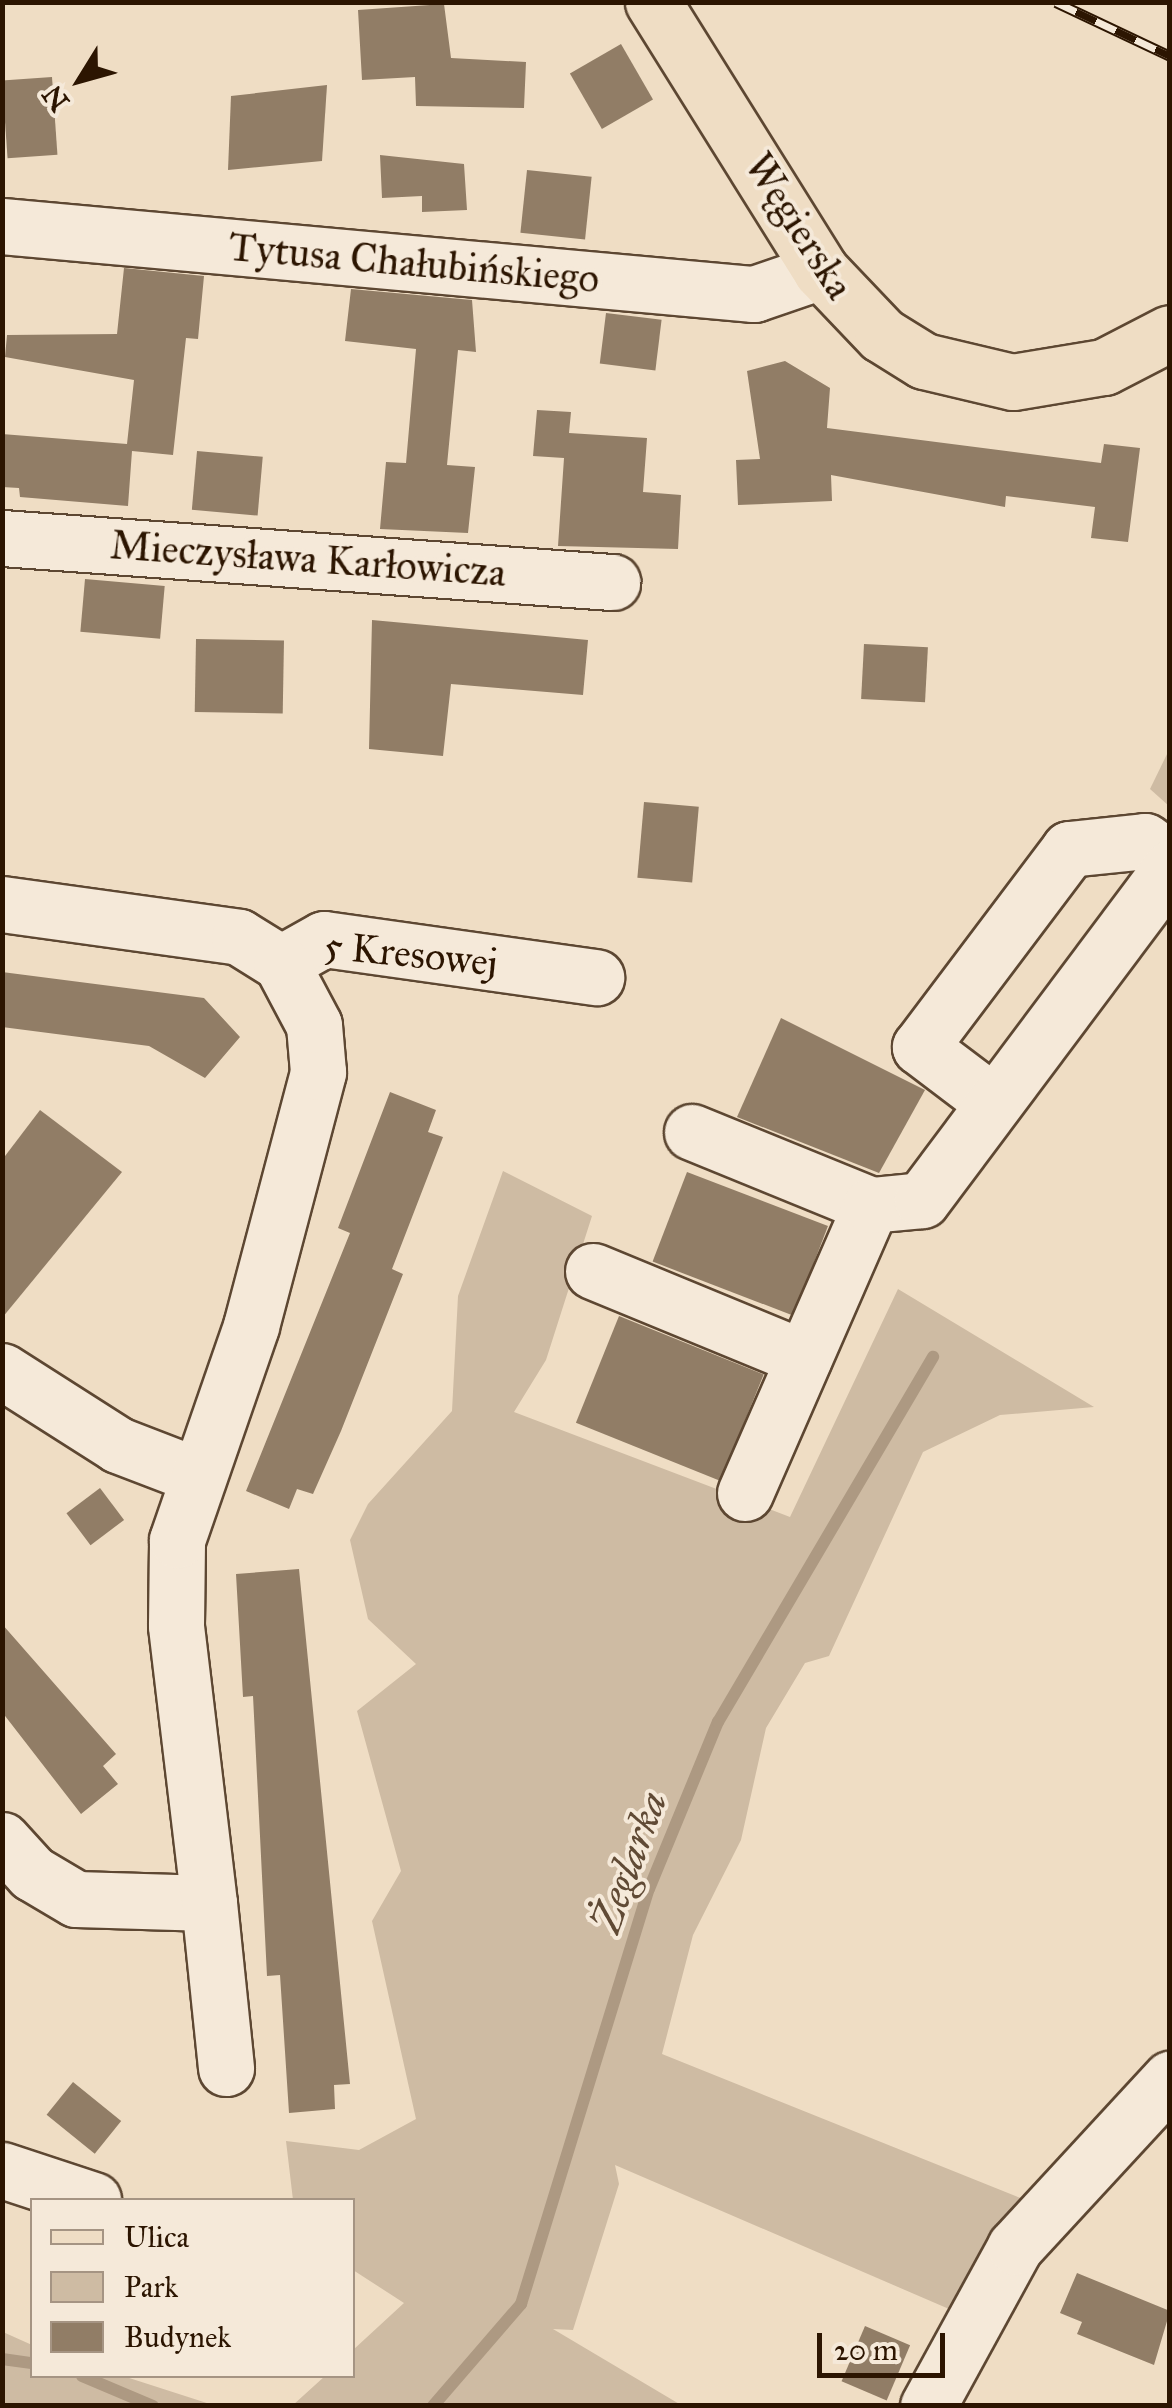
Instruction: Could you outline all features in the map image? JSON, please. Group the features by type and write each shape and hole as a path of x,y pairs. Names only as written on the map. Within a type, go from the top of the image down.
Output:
{"main road":[{"name":"Węgierska","path":"653,2 821,271 882,335 974,379 1052,382 1170,333"}],"street":[{"name":"Tytusa Chałubińskiego","path":"2,226 754,294 821,271"},
{"name":"Mieczysława Karłowicza","path":"2,538 612,582"},
{"path":"994,1103 920,1047 1069,850 1145,841 1170,859"},
{"path":"692,1132 871,1206 922,1200 1170,869"},
{"name":"5 Kresowej","path":"2,904 239,938 281,963 324,939 596,976"},
{"path":"226,2068 174,1583 196,1476 251,1326 318,1072 314,1024 281,963"},
{"path":"745,1493 871,1206"},
{"path":"593,1270 804,1358"},
{"path":"2,1371 118,1445 196,1476"},
{"path":"2,1840 32,1873 76,1898 209,1902"},
{"path":"928,2406 1015,2247 1170,2078"},
{"path":"2,2170 87,2198"}],"green space":[{"path":"1169,750 1169,806 1150,789"},
{"path":"503,1171 592,1216 546,1360 514,1412 790,1517 898,1289 1094,1407 1000,1415 923,1452 829,1656 805,1663 766,1728 741,1840 693,1935 662,2054 1033,2203 956,2312 615,2165 619,2184 573,2330 553,2329 681,2405 293,2405 323,2378 355,2378 355,2348 404,2303 355,2271 355,2198 293,2198 286,2141 359,2150 416,2119 372,1921 401,1871 357,1711 416,1664 368,1619 350,1540 368,1504 452,1411 458,1296"},
{"path":"3,2332 30,2344 30,2378 129,2378 213,2405 3,2405"}],"building":[{"path":"444,4 451,58 526,62 524,108 416,106 415,77 362,80 358,10"},
{"path":"621,44 653,99 602,129 570,74"},
{"path":"52,77 57,155 8,158 2,80"},
{"path":"327,85 322,161 228,170 231,96"},
{"path":"380,155 464,164 467,210 422,212 422,196 382,198"},
{"path":"527,170 592,177 585,239 520,233"},
{"path":"124,268 204,276 198,339 186,338 173,455 132,451 128,506 20,497 19,488 2,487 2,434 127,444 134,380 5,357 7,335 117,334"},
{"path":"351,289 472,300 476,352 458,350 447,465 475,467 468,533 380,529 386,462 406,463 416,349 345,341"},
{"path":"606,313 662,320 655,370 600,364"},
{"path":"785,361 830,388 827,428 1101,463 1104,444 1140,448 1128,542 1091,538 1095,507 1006,496 1005,507 831,475 832,501 738,505 736,460 760,459 747,371"},
{"path":"537,410 571,412 569,433 647,438 643,492 681,495 678,549 558,546 564,458 533,456"},
{"path":"197,451 263,457 258,516 192,510"},
{"path":"85,579 165,586 160,639 80,632"},
{"path":"372,620 588,640 583,695 451,684 443,756 369,749"},
{"path":"196,639 284,641 283,714 195,712"},
{"path":"864,644 928,647 925,702 861,699"},
{"path":"644,802 699,807 692,883 637,878"},
{"path":"2,972 204,998 240,1037 205,1078 149,1046 2,1027"},
{"path":"781,1018 925,1090 879,1173 737,1117"},
{"path":"390,1092 436,1110 428,1132 443,1137 392,1269 403,1274 341,1431 313,1494 297,1489 289,1509 246,1491 350,1233 338,1228"},
{"path":"40,1110 122,1172 2,1318 2,1160"},
{"path":"687,1172 828,1226 794,1316 653,1262"},
{"path":"619,1316 764,1374 721,1481 576,1423"},
{"path":"100,1488 124,1520 91,1545 66,1513"},
{"path":"299,1569 350,2084 334,2085 335,2109 289,2113 280,1975 267,1976 253,1696 243,1697 236,1574"},
{"path":"2,1624 116,1754 103,1766 118,1784 81,1814 2,1712"},
{"path":"73,2082 121,2121 95,2154 47,2115"},
{"path":"1077,2273 1170,2311 1154,2365 1077,2334 1082,2322 1060,2313"},
{"path":"865,2326 910,2345 887,2400 842,2381"}],"waterway":[{"name":"Żeglarka","path":"433,2406 521,2304 649,1889 718,1722 933,1357"},
{"name":"Żeglarka","path":"2,2359 30,2363"},
{"name":"Żeglarka","path":"87,2378 153,2406"}],"railway":[{"path":"1056,2 1170,56"}]}
